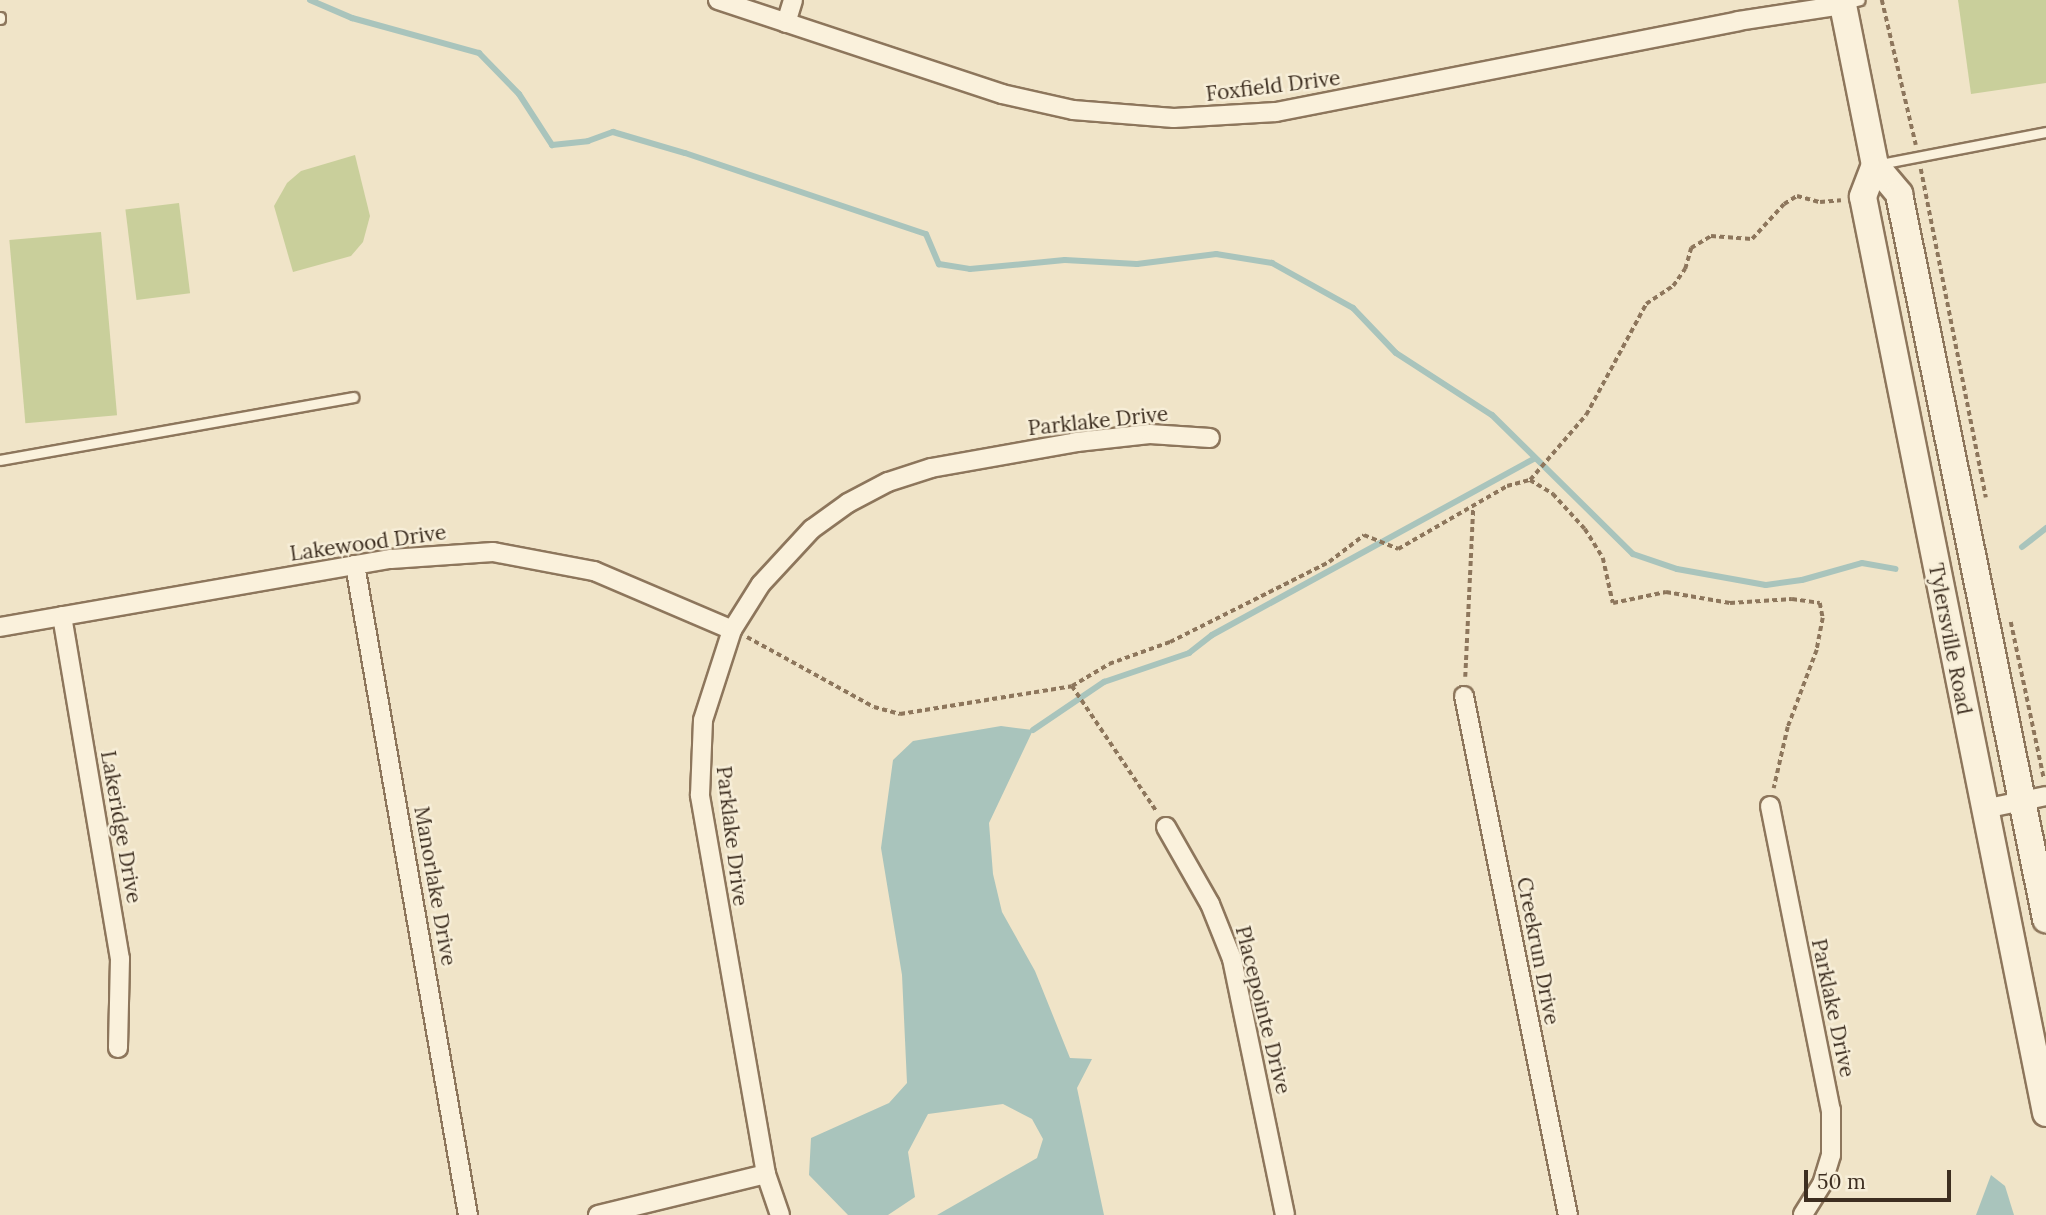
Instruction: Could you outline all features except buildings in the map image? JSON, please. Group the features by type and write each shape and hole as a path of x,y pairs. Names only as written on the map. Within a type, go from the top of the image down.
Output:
{"main road":[{"name":"Tylersville Road","path":"1848,2 1875,165 1899,194 2034,799 2046,919"},
{"path":"1863,197 1875,165"},
{"name":"Tylersville Road","path":"1863,197 2046,1113"}],"street":[{"name":"Foxfield Drive","path":"718,0 1002,94 1073,110 1130,116 1218,117 1348,100 1738,21 1848,2"},
{"path":"786,23 793,0"},
{"name":"Parklake Drive","path":"780,1215 766,1174 700,795 703,720 732,630 761,584 812,529 848,503 888,482 931,468 1077,442 1150,434 1210,438"},
{"name":"Lakewood Drive","path":"0,627 355,565 449,552 500,552 551,560 594,571 732,630"},
{"name":"Manorlake Drive","path":"355,565 468,1215"},
{"name":"Lakeridge Drive","path":"62,616 120,959 118,1048"},
{"name":"Creekrun Drive","path":"1464,696 1568,1215"},
{"path":"1984,809 2034,799"},
{"name":"Parklake Drive","path":"1770,806 1831,1110 1831,1155 1822,1184 1803,1215"},
{"name":"Placepointe Drive","path":"1166,827 1210,904 1232,959 1285,1215"},
{"path":"598,1215 766,1174"}],"lane":[{"path":"1875,165 2046,132"},
{"path":"0,460 353,397"}],"path":[{"path":"1882,0 1918,156 1987,506"},
{"path":"1530,480 1587,415 1646,304 1672,286 1685,269 1691,248 1711,236 1752,239 1784,204 1797,196 1820,202 1863,197"},
{"path":"732,630 874,707 900,714 1072,687 1109,664 1170,642 1329,562 1364,535 1398,549 1519,480 1530,480 1553,494 1585,529 1604,558 1613,603 1666,592 1730,603 1792,599 1820,603 1824,618 1817,650 1788,727 1770,806"},
{"path":"1464,696 1473,508"},
{"path":"2008,608 2046,788"},
{"path":"1072,687 1166,827"}],"green space":[{"path":"1958,0 2046,0 2046,83 1971,94"},
{"path":"355,155 370,216 363,242 351,256 293,272 274,206 287,183 301,171"},
{"path":"179,203 190,293 136,300 125,210"},
{"path":"101,232 117,415 25,423 9,240"}],"water":[{"path":"1001,726 1033,730 989,823 993,874 1002,912 1035,971 1070,1058 1092,1059 1077,1088 1104,1215 937,1215 1037,1158 1043,1139 1032,1119 1003,1104 928,1114 908,1152 915,1197 888,1215 848,1215 809,1175 811,1138 889,1103 907,1083 902,975 881,848 893,760 913,741"},
{"path":"1991,1175 2005,1186 2014,1215 1976,1215"}],"waterway":[{"path":"310,0 352,18 479,53 519,94 552,145 588,141 613,132 685,153 926,234 939,264 970,269 1065,260 1137,264 1216,254 1272,263 1353,308 1396,353 1492,415 1633,554 1677,569 1766,585 1802,580 1862,563 1895,569"},
{"path":"1033,730 1104,682 1189,653 1212,635 1535,458"},
{"path":"2022,547 2046,528"}]}
